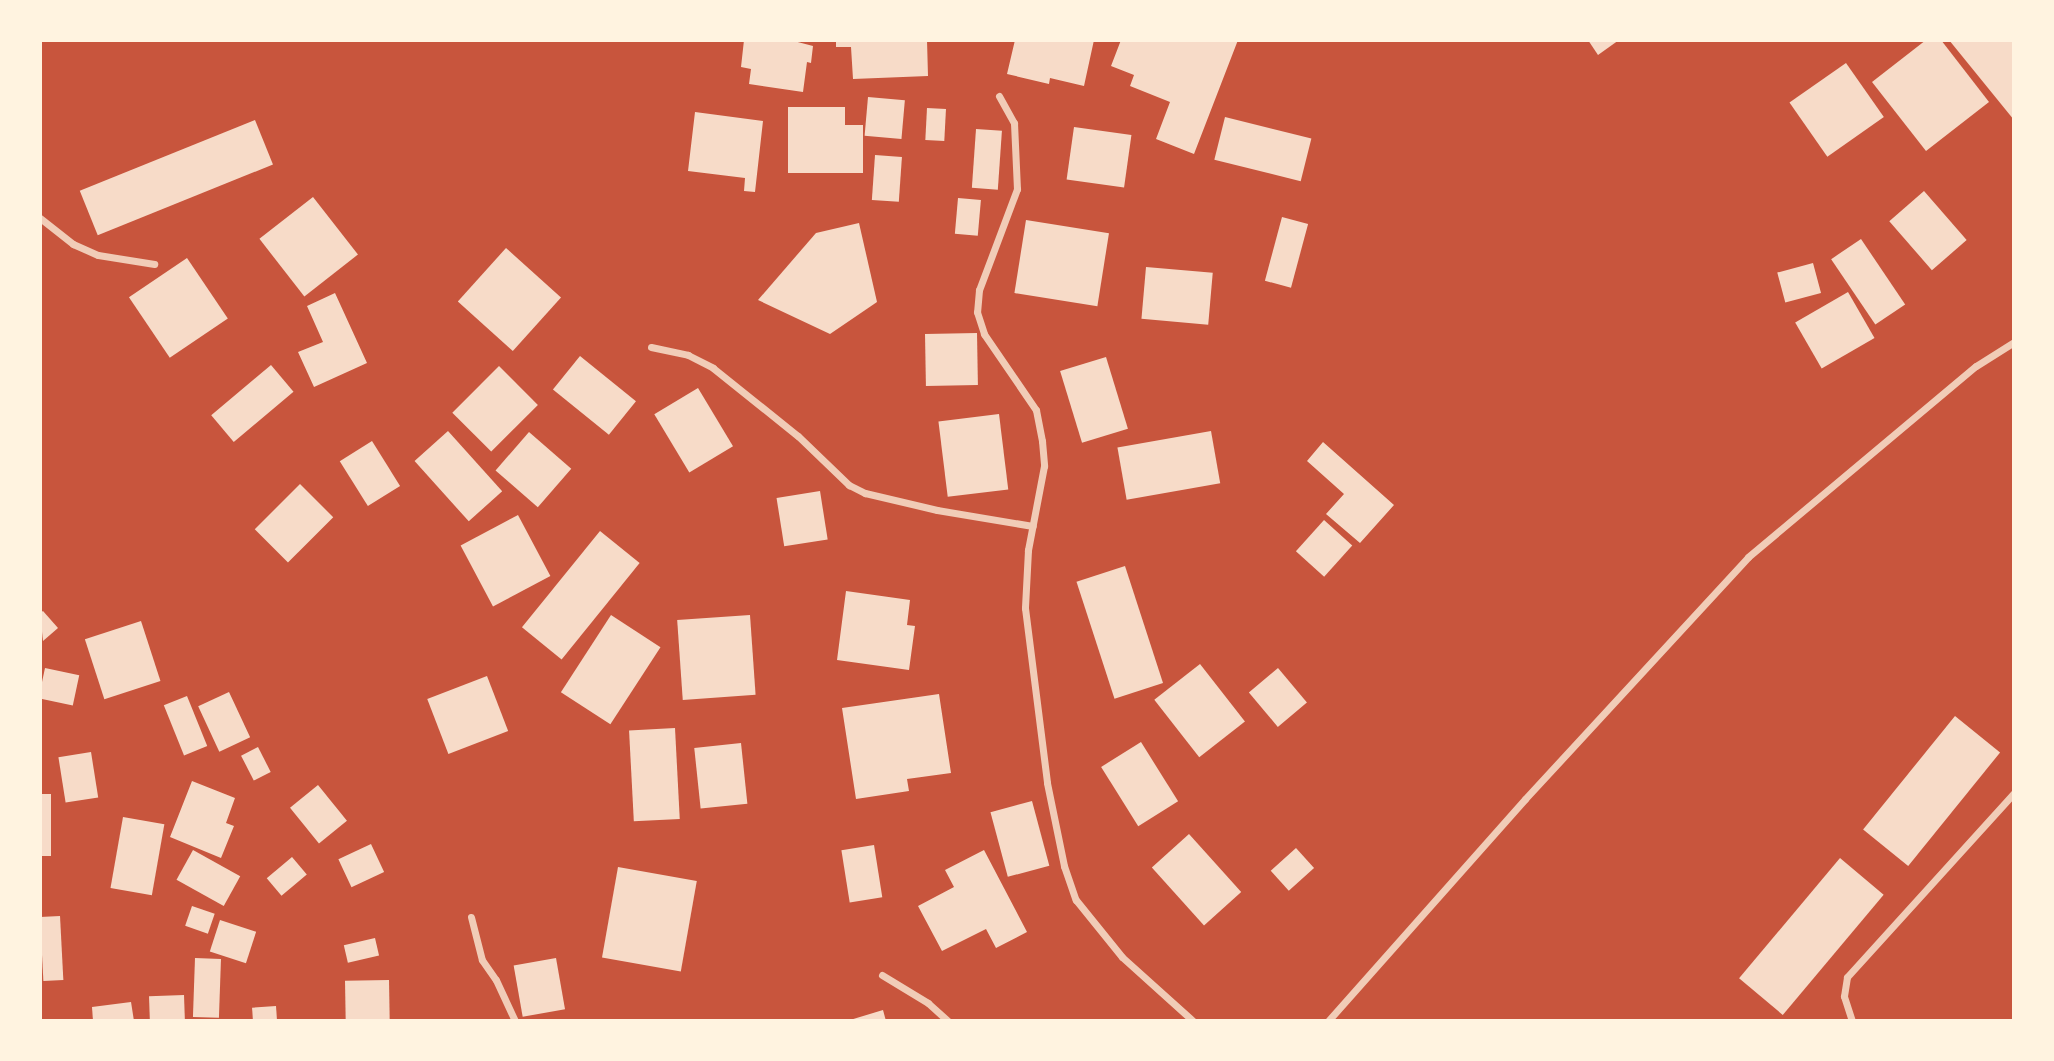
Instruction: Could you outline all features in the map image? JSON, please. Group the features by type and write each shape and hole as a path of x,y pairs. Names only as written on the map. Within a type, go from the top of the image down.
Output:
{"street":[{"path":"999,96 1014,123 1017,189 983,278 976,312 984,334 1036,410 1044,466 1033,526 1025,608 1047,783 1064,866 1076,900 1122,957 1193,1021"},
{"path":"40,218 73,244 98,255 154,264"},
{"path":"1328,1021 1525,799 1748,557 1976,366 2014,342"},
{"path":"651,347 688,355 713,368 798,436 849,485 865,493 937,510 1033,526"},
{"path":"1852,1021 1844,996 1847,977 2014,793"},
{"path":"471,917 482,960 496,980 515,1021"},
{"path":"882,975 928,1003 947,1021"}],"building":[{"path":"744,40 790,40 813,46 811,63 807,62 803,92 749,84 751,69 741,67"},
{"path":"836,40 927,40 928,76 853,79 851,47 836,47"},
{"path":"1015,40 1094,40 1084,86 1050,78 1049,84 1007,74"},
{"path":"1121,40 1238,40 1194,154 1156,139 1170,102 1130,86 1134,75 1111,66"},
{"path":"1588,40 1619,40 1598,55"},
{"path":"1926,40 1941,40 1989,102 1926,151 1872,82"},
{"path":"1949,40 2014,40 2014,120"},
{"path":"1846,63 1884,117 1827,157 1789,103"},
{"path":"868,97 905,100 901,139 865,136"},
{"path":"788,107 845,107 845,125 863,125 863,173 788,173"},
{"path":"927,108 946,109 944,141 925,140"},
{"path":"695,112 763,121 755,192 744,191 745,178 688,171"},
{"path":"1225,117 1311,139 1301,181 1214,160"},
{"path":"255,120 273,165 98,235 80,191"},
{"path":"1074,127 1131,135 1124,188 1067,179"},
{"path":"976,129 1002,131 998,190 972,188"},
{"path":"875,155 902,157 899,202 872,200"},
{"path":"1924,191 1967,240 1932,270 1889,221"},
{"path":"313,197 358,255 304,296 259,239"},
{"path":"958,198 981,200 978,236 955,234"},
{"path":"1282,217 1308,224 1291,288 1265,281"},
{"path":"1026,220 1109,233 1097,306 1014,293"},
{"path":"859,223 877,302 830,334 758,300 816,233"},
{"path":"1861,239 1905,304 1875,325 1831,259"},
{"path":"506,248 561,298 513,351 458,302"},
{"path":"187,258 228,319 170,358 129,297"},
{"path":"1813,263 1821,293 1785,303 1777,273"},
{"path":"1146,267 1213,273 1208,325 1141,319"},
{"path":"1848,292 1874,338 1822,368 1795,322"},
{"path":"335,293 367,363 314,387 298,352 323,342 307,306"},
{"path":"977,333 978,385 926,386 925,334"},
{"path":"580,356 636,401 609,435 553,389"},
{"path":"1106,357 1128,429 1082,443 1060,371"},
{"path":"271,365 293,392 234,442 211,415"},
{"path":"499,366 538,405 491,452 452,413"},
{"path":"698,388 733,446 689,473 654,414"},
{"path":"999,414 1008,489 948,497 938,421"},
{"path":"448,431 502,491 469,521 415,461"},
{"path":"1211,431 1220,483 1127,500 1117,447"},
{"path":"529,432 571,469 538,507 496,470"},
{"path":"372,441 400,486 368,506 340,461"},
{"path":"1323,442 1394,505 1360,543 1326,514 1344,494 1307,461"},
{"path":"300,484 333,517 288,562 255,529"},
{"path":"820,491 828,539 784,546 777,498"},
{"path":"518,515 550,576 493,606 461,546"},
{"path":"1324,520 1352,545 1324,577 1296,551"},
{"path":"600,531 640,563 562,659 522,627"},
{"path":"1125,566 1163,683 1115,699 1076,582"},
{"path":"846,591 910,600 907,625 915,626 909,670 837,660"},
{"path":"43,611 58,628 43,641 40,613"},
{"path":"611,615 660,647 610,724 561,692"},
{"path":"750,615 756,695 683,700 677,620"},
{"path":"141,621 160,681 104,699 85,639"},
{"path":"1200,664 1245,722 1199,757 1154,700"},
{"path":"45,668 79,675 73,706 40,699"},
{"path":"1278,668 1307,702 1278,727 1249,692"},
{"path":"487,676 508,731 448,754 427,699"},
{"path":"229,692 250,737 219,752 198,706"},
{"path":"939,694 951,773 907,779 909,791 856,799 842,708"},
{"path":"187,696 207,746 184,755 164,705"},
{"path":"1955,716 2000,753 1908,866 1863,829"},
{"path":"675,728 680,819 634,821 629,730"},
{"path":"1141,742 1178,801 1138,826 1101,767"},
{"path":"741,743 747,804 701,809 694,748"},
{"path":"258,747 271,772 254,781 241,756"},
{"path":"91,752 98,797 66,803 58,757"},
{"path":"192,781 235,798 226,823 234,826 221,858 170,837"},
{"path":"318,785 347,821 319,843 290,808"},
{"path":"40,794 51,794 51,856 40,856"},
{"path":"1032,801 1049,866 1008,877 990,812"},
{"path":"123,817 164,824 152,895 110,888"},
{"path":"1189,834 1241,892 1204,925 1152,867"},
{"path":"371,844 384,872 351,887 338,859"},
{"path":"874,845 882,897 850,903 841,850"},
{"path":"1296,848 1314,868 1289,891 1271,871"},
{"path":"193,850 240,876 224,906 177,880"},
{"path":"984,850 1027,932 996,948 986,929 942,951 918,906 954,887 945,870"},
{"path":"292,857 307,875 282,896 267,878"},
{"path":"1840,858 1884,895 1783,1015 1739,978"},
{"path":"618,867 697,881 681,971 602,958"},
{"path":"192,906 215,914 208,934 185,926"},
{"path":"60,916 63,980 43,981 40,917"},
{"path":"220,920 256,932 246,963 210,951"},
{"path":"375,938 379,956 348,963 344,945"},
{"path":"195,958 221,959 219,1018 193,1017"},
{"path":"556,958 565,1009 523,1017 514,965"},
{"path":"389,980 390,1021 346,1021 345,981"},
{"path":"184,995 185,1021 150,1021 149,996"},
{"path":"131,1002 134,1021 93,1021 92,1007"},
{"path":"276,1006 277,1021 253,1021 252,1008"},
{"path":"883,1010 886,1021 850,1021 850,1020"}]}
